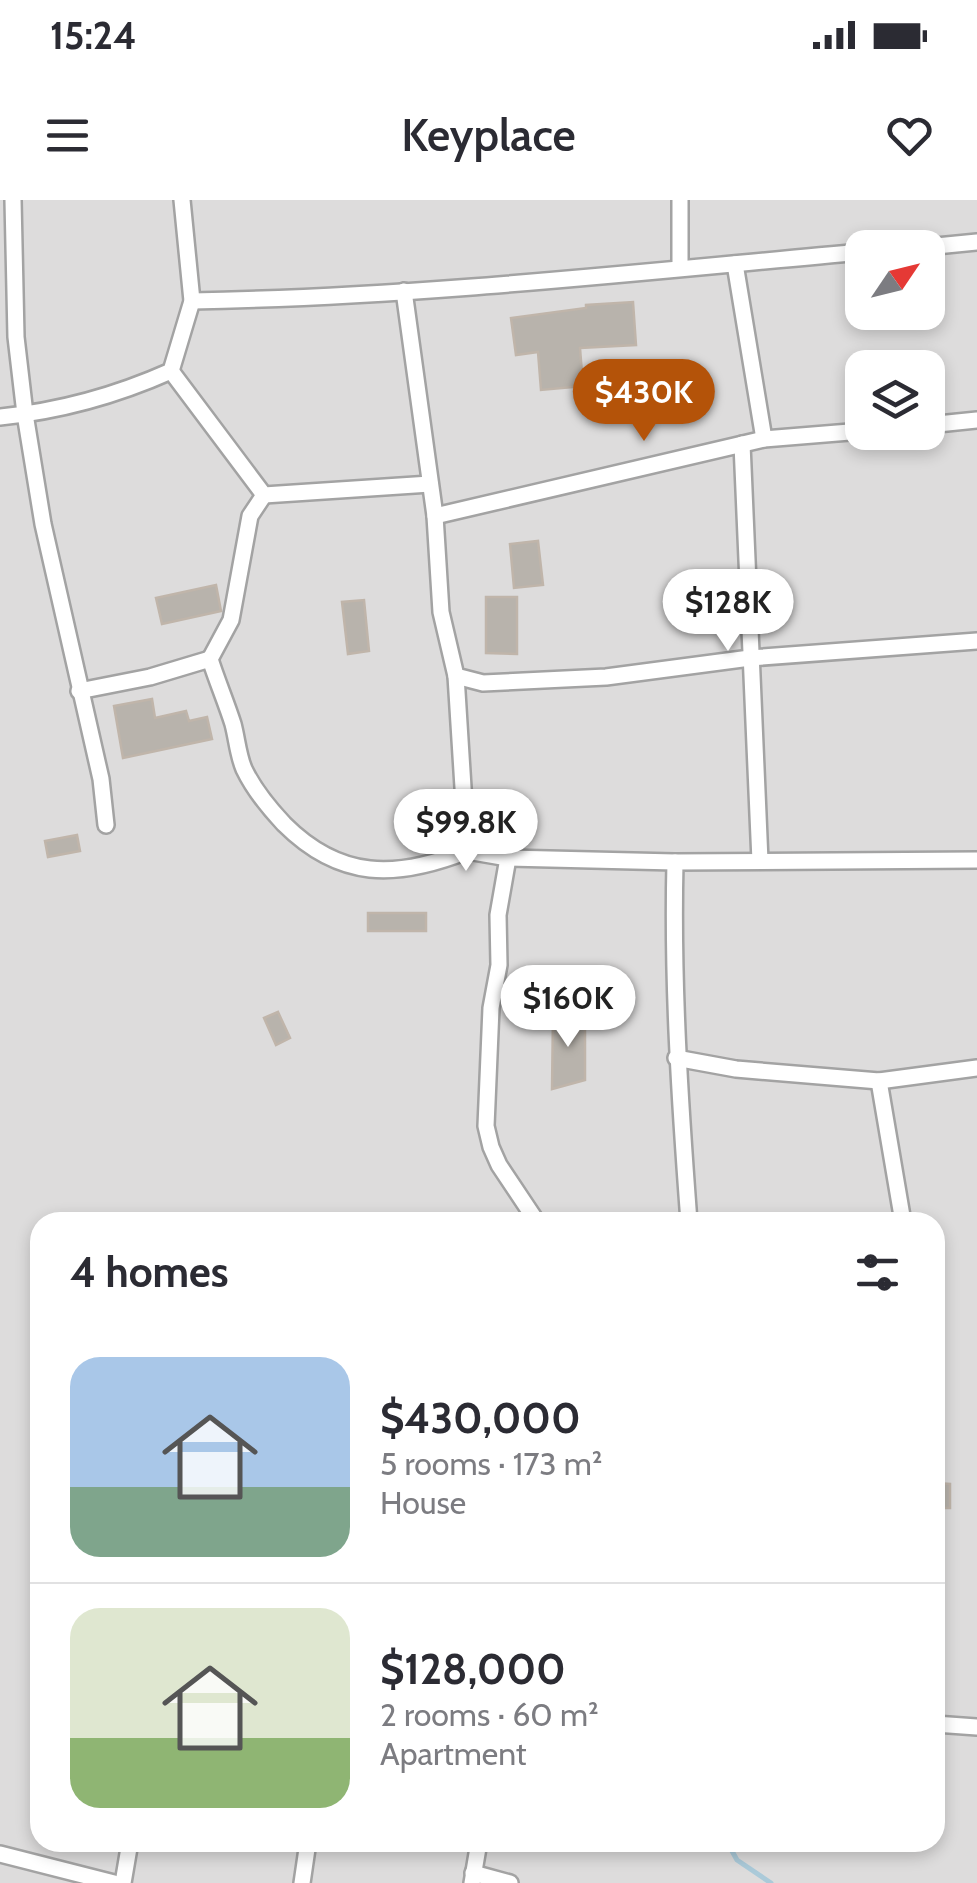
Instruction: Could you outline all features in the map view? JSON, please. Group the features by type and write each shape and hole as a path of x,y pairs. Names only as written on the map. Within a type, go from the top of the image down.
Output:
{"street":[{"path":"13,200 16,337 25,414 43,524 101,779 106,824"},
{"path":"0,417 80,405 121,393 170,371 192,301 182,200"},
{"path":"680,200 680,268"},
{"path":"945,245 977,242"},
{"path":"192,301 294,299 845,254"},
{"path":"734,264 764,440"},
{"path":"404,291 436,516 441,612 456,676 467,851"},
{"path":"170,371 264,495"},
{"path":"945,423 977,420"},
{"path":"436,516 742,444 845,432"},
{"path":"742,444 760,861"},
{"path":"264,495 430,484"},
{"path":"79,691 150,677 210,659 230,620 250,516 264,495"},
{"path":"456,676 483,683 606,677 750,658 977,641"},
{"path":"210,659 243,766 263,803 307,847 350,868 398,870 439,862 467,851 508,858 675,862 977,860"},
{"path":"508,858 498,915 499,964 492,1008 486,1126 499,1164 530,1212"},
{"path":"675,862 676,1058 687,1212"},
{"path":"676,1058 736,1070 879,1081 977,1068"},
{"path":"879,1081 901,1212"},
{"path":"945,1725 977,1727"},
{"path":"123,1883 128,1852"},
{"path":"302,1883 307,1852"},
{"path":"477,1852 473,1878 510,1883"},
{"path":"0,1854 114,1883"}],"shaded area":[{"path":"0,200 977,200 977,1883 0,1883"}],"building":[{"path":"633,302 636,345 580,348 583,386 541,390 538,352 516,355 511,318 586,305"},
{"path":"538,541 543,585 514,588 510,544"},
{"path":"216,585 221,611 162,624 156,598"},
{"path":"486,597 517,597 517,654 486,653"},
{"path":"364,600 369,651 348,654 342,602"},
{"path":"152,699 155,718 186,711 189,721 207,717 212,739 123,758 114,706"},
{"path":"77,835 80,851 48,857 45,841"},
{"path":"368,913 426,913 426,931 368,931"},
{"path":"278,1012 290,1038 276,1045 264,1018"},
{"path":"553,1015 585,1016 585,1080 552,1089"},
{"path":"945,1484 950,1484 950,1508 945,1508"}],"waterway":[{"path":"733,1852 737,1860 771,1883"}]}
